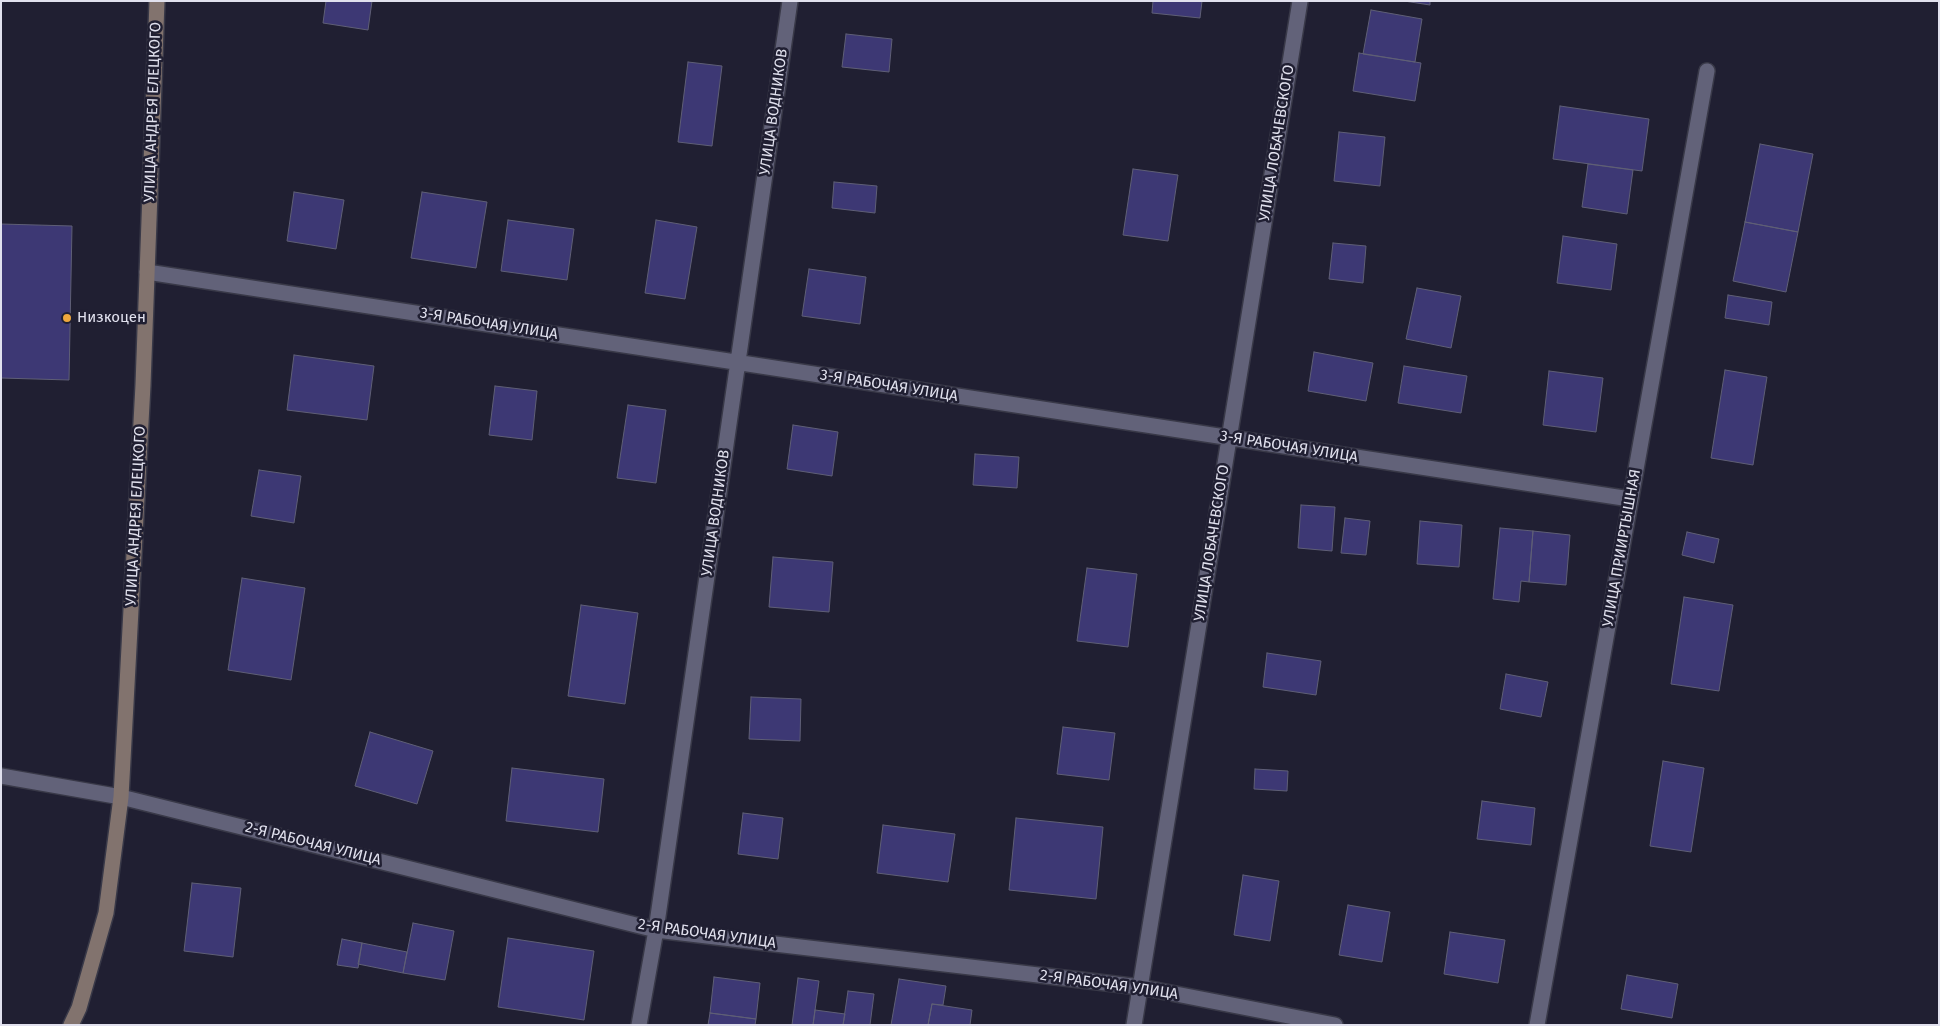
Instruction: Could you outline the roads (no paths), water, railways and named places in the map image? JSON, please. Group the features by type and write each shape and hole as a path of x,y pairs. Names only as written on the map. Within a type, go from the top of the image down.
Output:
{"main road":[{"name":"УЛИЦА АНДРЕЯ ЕЛЕЦКОГО","path":"71,1025 79,1008 106,913 121,797 143,384 157,1"}],"street":[{"name":"УЛИЦА ВОДНИКОВ","path":"639,1025 656,930 790,1"},
{"name":"УЛИЦА ЛОБАЧЕВСКОГО","path":"1134,1025 1300,1"},
{"name":"УЛИЦА ПРИИРТЫШНАЯ","path":"1537,1025 1707,71"},
{"name":"3-Я РАБОЧАЯ УЛИЦА","path":"147,272 1630,499"},
{"name":"2-Я РАБОЧАЯ УЛИЦА","path":"1,776 121,797 656,930 1140,987 1335,1025"}],"place":[{"name":"Низкоцен","path":"67,318"}]}
